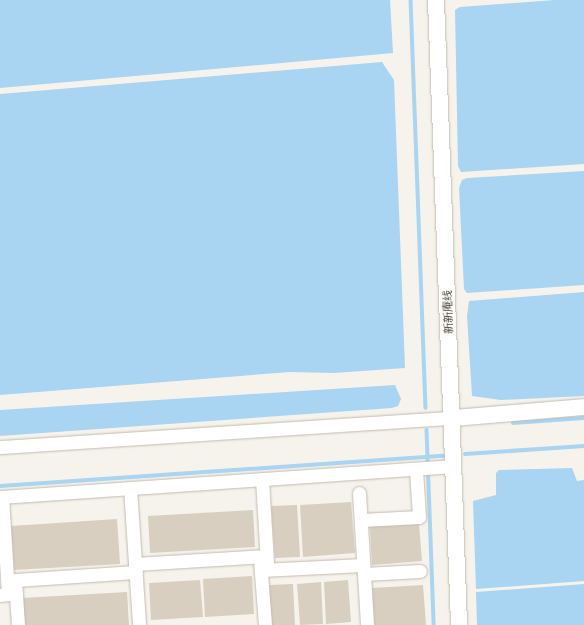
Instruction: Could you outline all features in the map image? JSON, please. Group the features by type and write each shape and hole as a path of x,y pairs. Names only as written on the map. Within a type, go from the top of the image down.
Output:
{"street":[{"name":"新新庵线","path":"436,0 453,418 459,625"},
{"path":"0,447 453,418 584,407"},
{"path":"18,625 8,594 11,580 1,497 454,466"},
{"path":"361,520 418,517 424,468"},
{"path":"262,480 264,625"},
{"path":"130,488 139,625"},
{"path":"360,493 367,625"},
{"path":"11,580 135,568 264,563 364,570 420,571"}],"water":[{"path":"0,0 390,0 393,53 0,88"},
{"path":"555,0 584,0 584,164 461,172 458,166 455,10 460,7"},
{"path":"382,62 394,80 405,368 334,373 290,372 0,395 0,94"},
{"path":"584,171 584,285 467,293 464,289 459,188 462,180 467,178"},
{"path":"584,292 584,396 501,400 472,396 467,316 469,301"},
{"path":"395,385 401,399 398,406 392,408 0,436 0,410"},
{"path":"572,468 577,481 584,480 584,581 476,589 473,501 496,495 496,473 499,470"},
{"path":"584,584 584,625 477,625 476,592"}],"building":[{"path":"351,502 355,553 303,557 300,505"},
{"path":"297,505 300,557 275,558 271,506"},
{"path":"253,510 255,547 150,553 148,516"},
{"path":"117,519 120,564 14,570 11,526"},
{"path":"419,524 422,561 372,565 370,527"},
{"path":"252,576 254,614 205,617 203,579"},
{"path":"200,580 203,617 151,620 149,583"},
{"path":"348,580 351,622 326,624 324,582"},
{"path":"321,582 323,624 300,625 297,584"},
{"path":"293,584 295,625 272,625 269,585"},
{"path":"423,585 426,625 374,625 372,588"},
{"path":"127,592 129,625 24,625 22,598"}],"waterway":[{"path":"411,0 426,408"},
{"path":"513,423 584,418"},
{"path":"427,430 434,625"},
{"path":"465,454 584,446"},
{"path":"0,486 443,456"}]}
